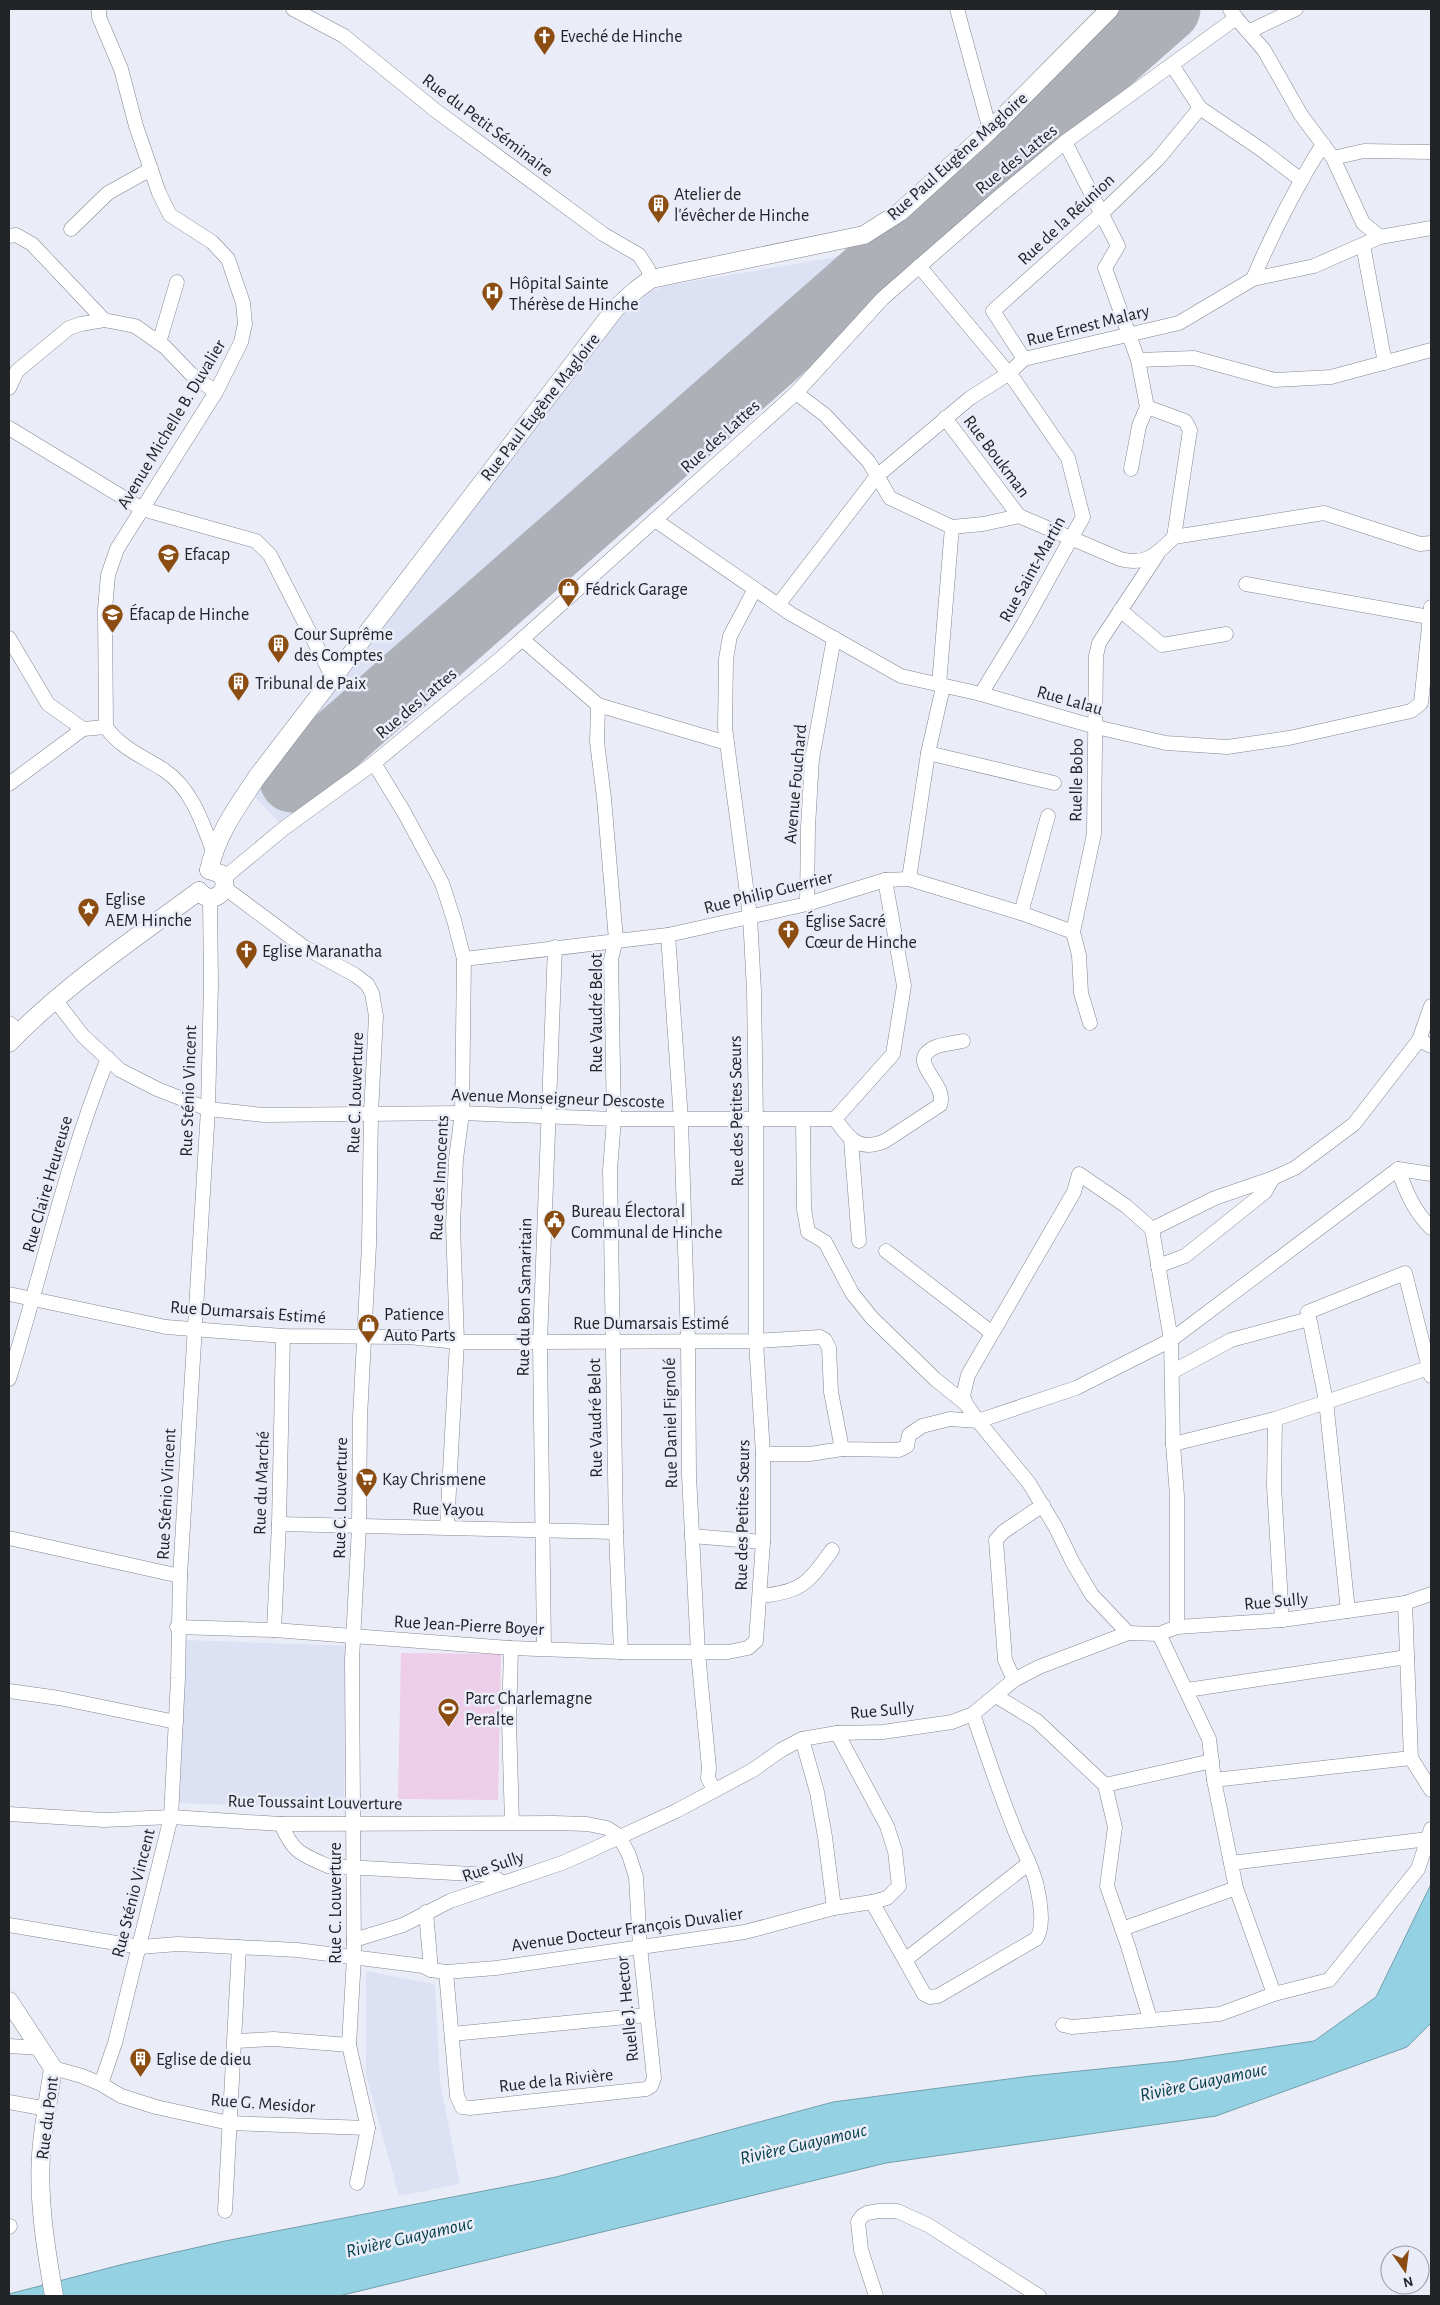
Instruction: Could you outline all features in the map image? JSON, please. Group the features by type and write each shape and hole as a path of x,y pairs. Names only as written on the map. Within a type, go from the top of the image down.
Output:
{"main road":[{"name":"Rue Paul Eugène Magloire","path":"204,895 197,881 200,876 219,879 213,850 226,822 257,776 615,309 636,290 651,280 864,235 900,212 990,130 1110,9"},
{"path":"13,1032 56,1001 121,948 204,895 220,895 219,879"},
{"name":"Rue du Pont","path":"9,2001 53,2068 41,2155 45,2247 54,2296"}],"street":[{"name":"Avenue Michelle B. Duvalier","path":"99,9 99,17 122,69 136,126 159,193 170,215 212,242 228,259 243,303 245,324 241,342 216,392 117,549 108,575 105,610 106,728"},
{"name":"Rue du Petit Séminaire","path":"293,9 344,36 435,110 603,234 639,255 648,269 651,280"},
{"path":"957,9 990,130"},
{"path":"1248,32 1296,9"},
{"path":"1233,14 1264,50 1301,114 1333,158 1360,217 1380,237"},
{"name":"Rue des Lattes","path":"219,879 283,829 374,763 522,639 796,393 883,298 919,266 1065,142 1172,65 1233,14"},
{"path":"1172,65 1200,108 1255,145 1301,180"},
{"name":"Rue de la Réunion","path":"1024,359 993,311 1101,214 1158,159 1200,108"},
{"path":"1065,142 1118,246 1105,268 1138,360 1147,407 1139,426 1131,469"},
{"path":"1253,279 1301,180 1323,144"},
{"path":"1333,158 1364,151 1431,152"},
{"path":"71,228 108,194 151,169"},
{"name":"Rue Ernest Malary","path":"778,605 877,476 970,398 1008,374 1024,359 1179,322 1253,279 1314,266 1380,237 1431,228"},
{"path":"9,236 16,235 32,244 104,320"},
{"path":"1363,245 1385,362"},
{"name":"Rue Saint-Martin","path":"919,266 1008,374 1068,458 1083,517 982,694"},
{"path":"159,343 177,282"},
{"path":"9,388 17,371 69,328 104,320 135,326 159,343 191,374 216,392"},
{"path":"1138,360 1194,358 1275,380 1331,377 1431,350"},
{"path":"796,393 825,415 869,462 890,498 952,527 983,524 1019,516 1120,559 1134,563 1157,555"},
{"path":"1147,407 1185,421 1190,430 1174,537 1324,513 1420,544 1431,543"},
{"name":"Rue Boukman","path":"945,418 1019,516"},
{"path":"9,428 142,510 256,541 270,555 333,678"},
{"name":"Rue Lalau","path":"655,520 778,605 900,676 982,694 1096,727 1166,743 1227,747 1289,738 1411,711 1421,703 1430,612"},
{"path":"909,879 928,753 941,686 952,527"},
{"name":"Ruelle Bobo","path":"1073,932 1094,834 1096,727 1094,685 1099,643 1157,555 1174,537"},
{"path":"1246,584 1430,612"},
{"name":"Rue des Petites Sœurs","path":"755,589 730,636 726,659 725,728 750,916 756,1121 756,1341 764,1454 763,1542 756,1641"},
{"path":"1120,610 1162,645 1226,634"},
{"path":"9,638 48,704 83,729"},
{"name":"Avenue Fouchard","path":"807,904 808,827 812,759 834,638"},
{"path":"522,639 598,705 727,743"},
{"name":"Rue Vaudré Belot","path":"598,705 597,742 604,798 616,940 611,959 614,1120 610,1170 616,1532 621,1652"},
{"path":"9,784 83,729 106,728 113,737 165,771 184,788 202,822 213,850"},
{"path":"928,753 1054,783"},
{"name":"Rue des Innocents","path":"374,763 409,821 442,883 464,959 462,1114 456,1159 453,1225 457,1342 447,1527"},
{"path":"1021,914 1048,816"},
{"name":"Rue C. Louverture","path":"219,879 304,947 355,975 367,984 372,993 376,1016 371,1113 369,1245 363,1336 359,1527 353,1636 354,1957 349,2045 368,2128 357,2183"},
{"name":"Rue Philip Guerrier","path":"464,959 668,935 807,904 885,880 909,879 1073,932"},
{"path":"885,880 904,986 893,1054 835,1119 851,1140 863,1146 875,1145 940,1105 942,1100 940,1090 924,1066 923,1059 927,1052 934,1047 963,1041"},
{"name":"Rue Sténio Vincent","path":"101,2084 115,2043 172,1818 180,1576 208,1109 211,984 204,895"},
{"path":"1073,932 1079,955 1081,993 1090,1023"},
{"name":"Rue Daniel Fignolé","path":"668,935 681,1120 688,1341 689,1475 698,1653 709,1768 708,1778 714,1790"},
{"name":"Rue du Bon Samaritain","path":"544,1648 544,1530 540,1342 555,947"},
{"name":"Avenue Monseigneur Descoste","path":"56,1001 83,1036 120,1070 208,1109 264,1115 371,1113 462,1114 614,1120 756,1121 835,1119"},
{"path":"1152,1228 1215,1198 1273,1178 1295,1168 1354,1124 1425,1043 1431,1006"},
{"name":"Rue Claire Heureuse","path":"9,1379 34,1299 86,1113 108,1058"},
{"path":"803,1120 804,1209 808,1232 825,1242 852,1293 872,1318 935,1379 966,1404"},
{"path":"851,1140 859,1242"},
{"path":"764,1454 810,1454 842,1449 899,1450 907,1446 910,1435 922,1426 950,1419 978,1421 1076,1388 1171,1340 1398,1169 1431,1174"},
{"path":"1398,1169 1409,1199 1423,1220 1431,1228"},
{"path":"1128,1633 1092,1595 1029,1483 978,1421 966,1404 963,1396 968,1375 1074,1192 1079,1174 1126,1206 1152,1228 1171,1340 1173,1444 1177,1496 1177,1627"},
{"path":"1158,1266 1185,1256 1265,1192 1273,1178"},
{"path":"886,1251 992,1333"},
{"path":"1173,1444 1275,1419 1326,1401 1431,1370 1405,1273 1308,1312 1326,1401 1348,1611"},
{"name":"Rue Dumarsais Estimé","path":"9,1294 128,1320 194,1329 284,1336 409,1337 457,1342 756,1341 820,1337 825,1340 829,1348 831,1392 842,1449"},
{"path":"1172,1372 1230,1340 1309,1319"},
{"name":"Rue du Marché","path":"274,1630 284,1336"},
{"path":"1275,1419 1274,1486 1282,1620"},
{"path":"1014,1680 1005,1660 996,1540 1002,1532 1043,1505"},
{"name":"Rue Yayou","path":"279,1524 616,1532"},
{"path":"692,1536 763,1542"},
{"path":"9,1538 180,1576"},
{"path":"760,1596 791,1591 807,1582 832,1550"},
{"name":"Rue Sully","path":"354,1940 402,1925 426,1912 502,1882 562,1863 676,1811 753,1770 780,1750 802,1739 837,1733 883,1732 952,1722 974,1714 1014,1680 1039,1667 1128,1633 1159,1634 1177,1627 1282,1620 1405,1603 1431,1594"},
{"path":"1405,1603 1411,1758 1431,1790"},
{"name":"Rue Jean-Pierre Boyer","path":"178,1627 274,1630 510,1648 621,1652 698,1653 742,1650 756,1641"},
{"path":"1159,1634 1209,1739 1214,1780 1236,1888 1274,1994"},
{"path":"510,1648 509,1722 512,1822"},
{"path":"1187,1690 1407,1657"},
{"path":"9,1691 59,1698 176,1722"},
{"path":"996,1696 1037,1721 1105,1785 1115,1827 1106,1886 1122,1929 1150,2019"},
{"path":"872,1902 924,1994 930,1997 938,1996 1036,1939 1041,1929 1037,1885 997,1788 974,1714"},
{"name":"Avenue Docteur François Duvalier","path":"9,1924 140,1947 178,1944 297,1950 423,1966 431,1970 446,1972 496,1968 745,1932 834,1908 887,1898 899,1886 895,1851 887,1826 837,1733"},
{"path":"802,1739 817,1792 826,1837 834,1908"},
{"path":"1214,1780 1411,1758"},
{"path":"1105,1785 1212,1761"},
{"name":"Rue Toussaint Louverture","path":"9,1814 104,1820 172,1818 280,1824 512,1822 587,1824 608,1828 619,1836"},
{"path":"280,1824 289,1844 305,1856 328,1866 354,1869 490,1875 502,1882"},
{"path":"1063,2025 1072,2027 1220,2014 1274,1994 1329,1980 1418,1869 1430,1834 1231,1863"},
{"name":"Ruelle J. Hector","path":"619,1836 630,1855 636,1877 640,1947 654,2078 651,2086 646,2089"},
{"path":"904,1960 1028,1864"},
{"path":"1122,1929 1236,1888"},
{"path":"426,1912 431,1970"},
{"path":"225,2211 229,2123 236,2041 239,1947"},
{"path":"446,1972 452,2034 647,2015"},
{"name":"Rue de la Rivière","path":"452,2034 459,2103 462,2107 470,2108 646,2089"},
{"path":"236,2041 274,2039 349,2045"},
{"path":"9,2046 40,2048"},
{"name":"Rue G. Mesidor","path":"53,2068 101,2084 121,2096 156,2107 229,2123 368,2128"},
{"path":"9,2102 47,2109"},
{"path":"876,2296 862,2250 858,2222 862,2216 879,2211 897,2211 928,2225 1039,2296"}],"shaded area":[{"path":"1132,9 1201,9 280,823 254,796 624,313 650,292 665,286 830,258 870,247 898,227"},
{"path":"185,1640 350,1646 343,1809 179,1803"},
{"name":"Parc Charlemagne Peralte","path":"401,1653 501,1654 498,1800 398,1799"},
{"path":"366,1971 435,1984 440,2082 460,2184 399,2196 366,2075"}],"water":[{"name":"Rivière Guayamouc","path":"1431,1884 1431,2023 1407,2047 1216,2116 886,2163 339,2296 9,2296 9,2294 124,2264 225,2241 556,2177 833,2102 1031,2076 1178,2061 1314,2041 1376,1997"}],"runway":[{"path":"292,780 1168,9"}],"place":[{"name":"Eveché de Hinche","path":"544,55"},
{"name":"Atelier de l'évêcher de Hinche","path":"658,223"},
{"name":"Hôpital Sainte Thérèse de Hinche","path":"493,312"},
{"name":"Efacap","path":"168,573"},
{"name":"Fédrick Garage","path":"569,608"},
{"name":"Éfacap de Hinche","path":"113,633"},
{"name":"Cour Suprême des Comptes","path":"278,663"},
{"name":"Tribunal de Paix","path":"239,702"},
{"name":"Eglise AEM Hinche","path":"89,928"},
{"name":"Église Sacré Cœur de Hinche","path":"789,950"},
{"name":"Eglise Maranatha","path":"246,970"},
{"name":"Bureau Électoral Communal de Hinche","path":"555,1240"},
{"name":"Patience Auto Parts","path":"368,1343"},
{"name":"Kay Chrismene","path":"366,1498"},
{"name":"Parc Charlemagne Peralte","path":"449,1727"},
{"name":"Eglise de dieu","path":"140,2078"}]}
